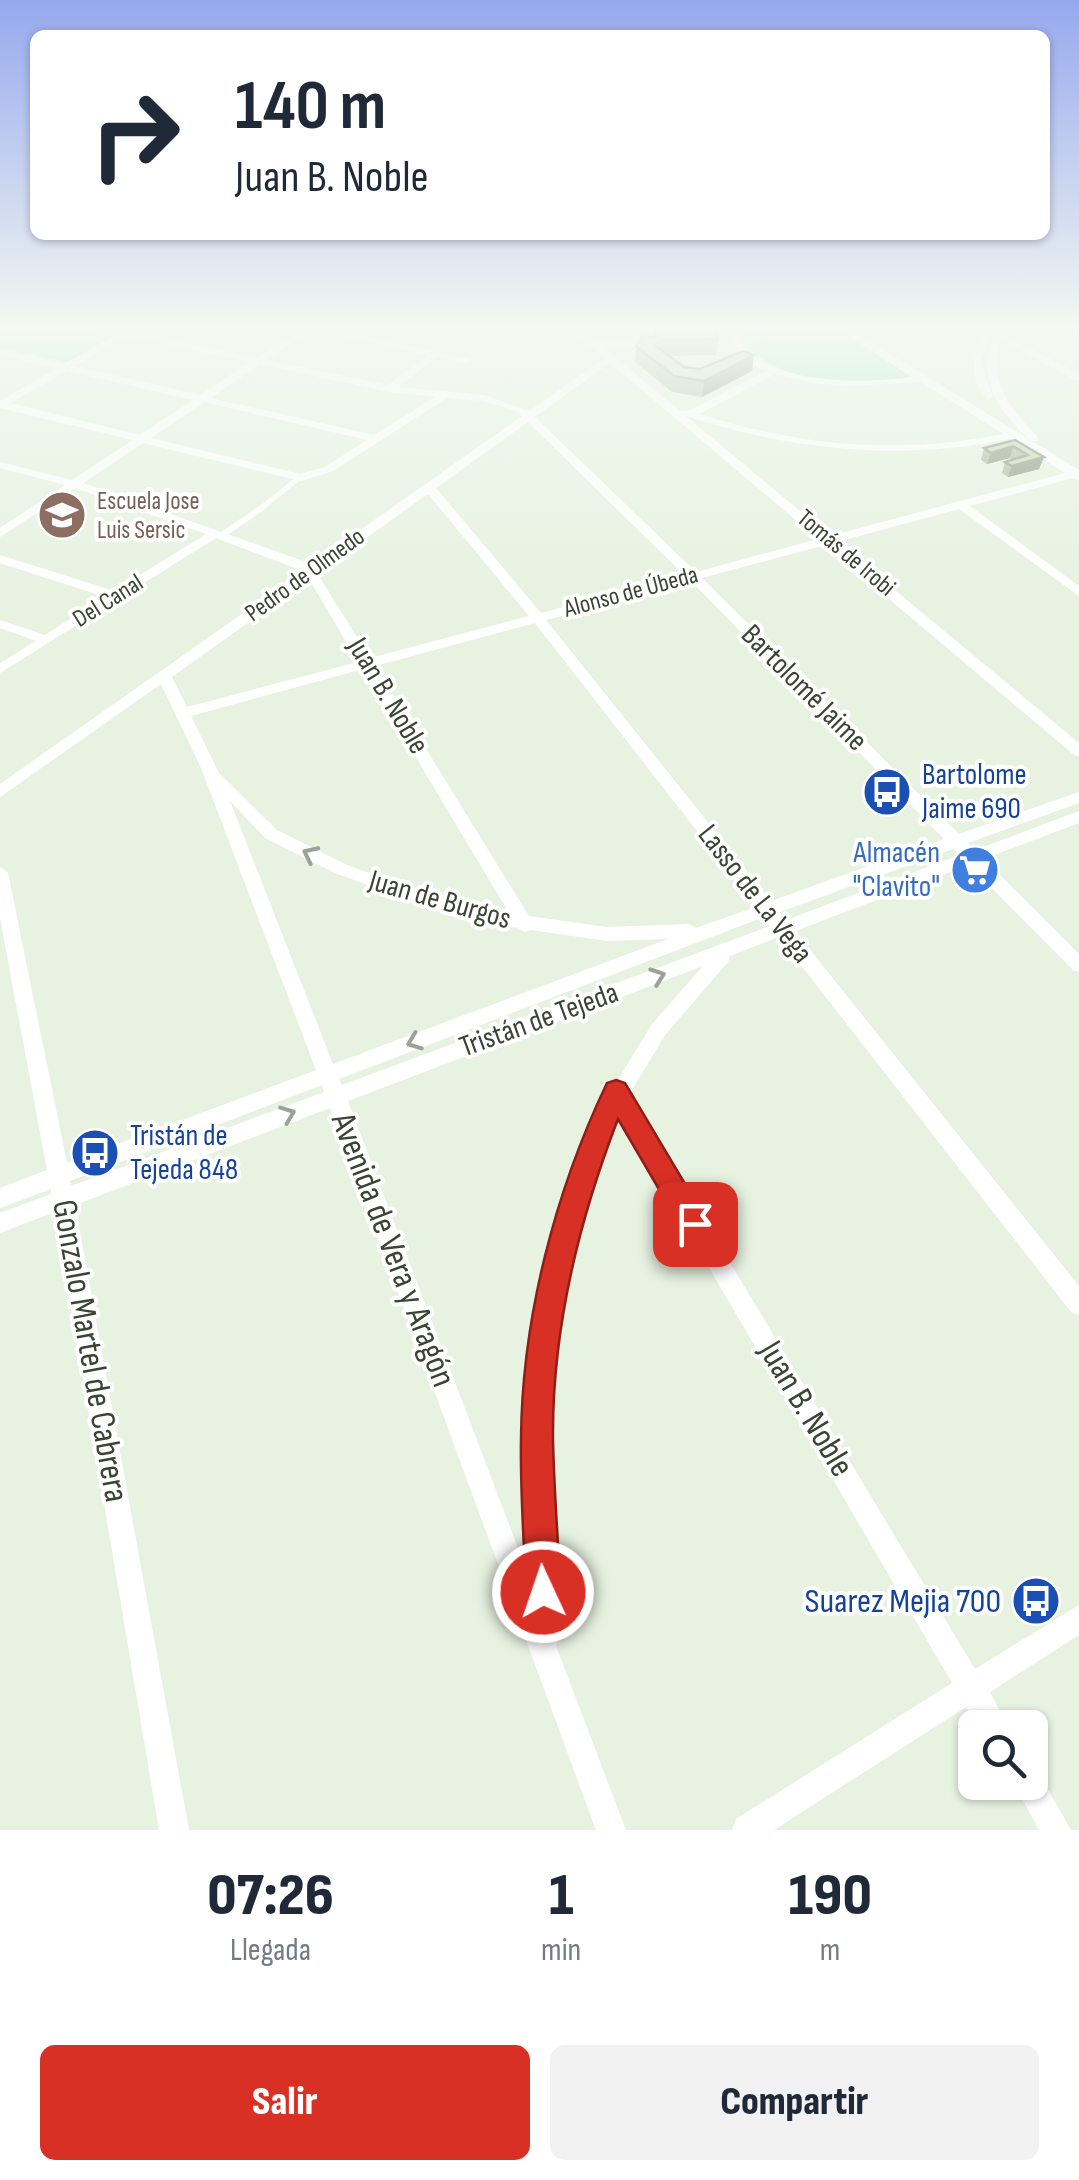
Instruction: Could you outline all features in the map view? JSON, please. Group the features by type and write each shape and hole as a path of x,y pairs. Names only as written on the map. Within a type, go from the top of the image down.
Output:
{"street":[{"path":"50,416 298,478 318,475 412,416"},
{"path":"0,534 177,416"},
{"path":"273,416 376,440"},
{"name":"Pedro de Olmedo","path":"0,792 523,416"},
{"name":"Bartolomé Jaime","path":"528,416 694,576 1079,965"},
{"name":"Tomás de Irobi","path":"682,416 1079,751"},
{"path":"699,416 769,437 854,448 946,448 1013,436"},
{"path":"982,416 1078,472"},
{"path":"998,416 1078,472"},
{"path":"1012,416 1034,439"},
{"path":"0,465 75,484 311,571"},
{"name":"Alonso de Úbeda","path":"183,712 1078,472"},
{"name":"Lasso de La Vega","path":"428,486 537,617 1079,1304"},
{"path":"960,504 1079,592"},
{"name":"Del Canal","path":"0,669 219,534"},
{"path":"0,559 115,596"},
{"name":"Juan B. Noble","path":"311,571 526,925"},
{"path":"0,624 47,640"},
{"name":"Avenida de Vera y Aragón","path":"164,675 209,768 611,1830"},
{"name":"Juan de Burgos","path":"209,768 250,816 304,852 418,898 526,925 607,934 710,930"},
{"name":"Tristán de Tejeda","path":"0,1223 61,1188 331,1086 710,930 1079,798"},
{"name":"Tristán de Tejeda","path":"331,1086 729,949 1079,818"},
{"name":"Gonzalo Martel de Cabrera","path":"0,874 61,1188 174,1830"},
{"path":"547,1657 537,1437 541,1366 556,1277 577,1190 616,1091 682,995 729,949"},
{"name":"Juan B. Noble","path":"616,1091 985,1710"},
{"name":"Tristán de Tejeda","path":"0,1198 61,1188"},
{"path":"747,1830 973,1690 1079,1619"},
{"path":"1038,1800 1056,1830"}],"lane":[{"path":"219,534 289,490 298,478"}],"building":[{"path":"1015,440 1044,457 1012,466 1005,462 1028,455 1013,446 991,453 984,448"}],"place":[{"name":"Escuela Jose Luis Sersic","path":"62,515"},
{"name":"Bartolome Jaime 690","path":"887,792"},
{"name":"Almacén \"Clavito\"","path":"975,870"},
{"name":"Tristán de Tejeda 848","path":"95,1153"},
{"name":"Suarez Mejia 700","path":"1036,1601"}],"route":[{"path":"543,1592 537,1437 541,1366 556,1277 577,1190 616,1091 695,1224"}]}
